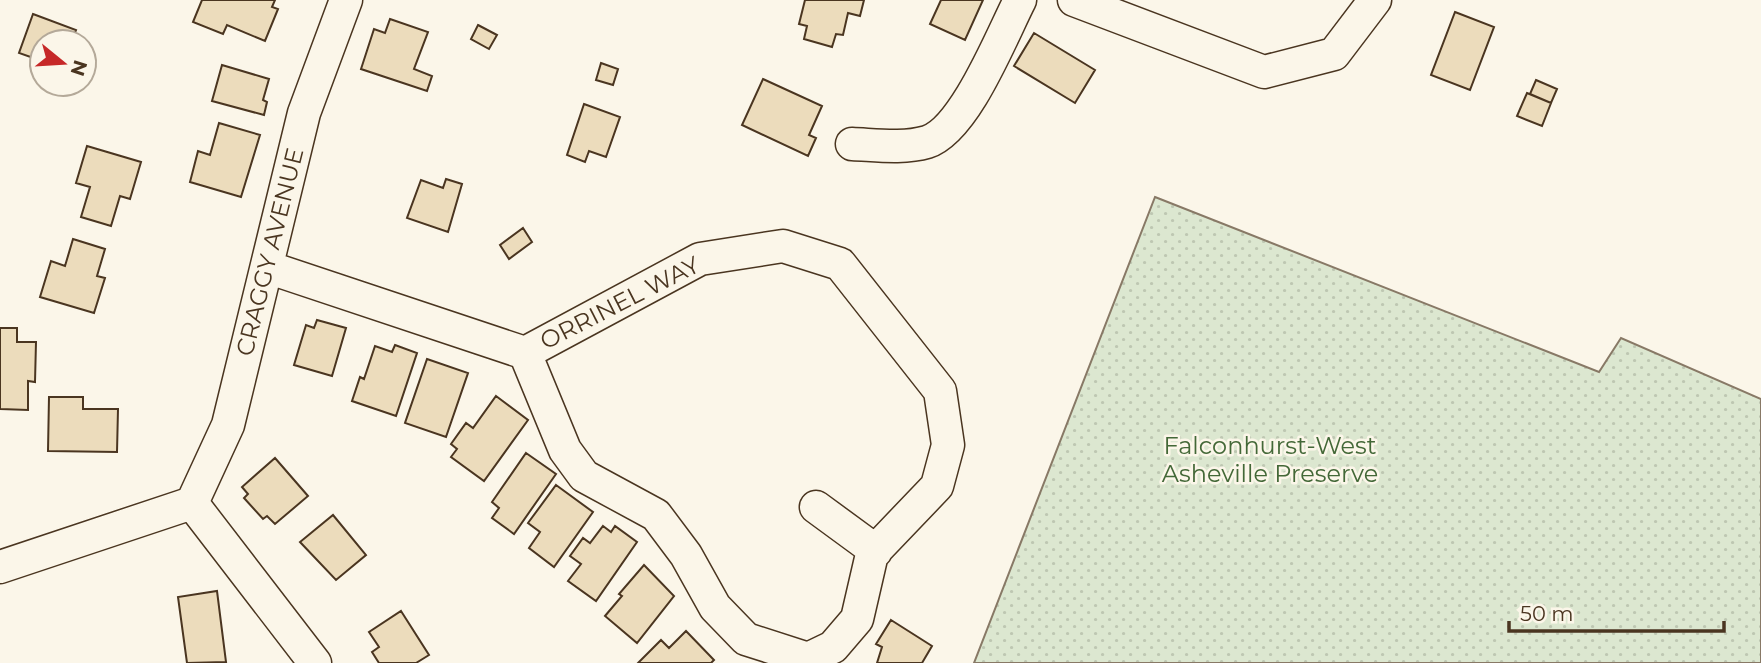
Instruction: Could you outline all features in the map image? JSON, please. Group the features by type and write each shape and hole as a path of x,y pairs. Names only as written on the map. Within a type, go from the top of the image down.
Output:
{"street":[{"name":"CRAGGY AVENUE","path":"192,503 228,425 304,113 346,0"},
{"path":"852,144 914,145 930,141 947,129 972,92 1020,0"},
{"path":"1074,0 1264,72 1335,54 1375,0"},
{"name":"ORRINEL WAY","path":"267,267 525,353 700,259 783,246 840,264 940,391 948,445 937,486 876,551 857,619 833,648 808,659 746,639 715,607 686,555 656,515 584,476 565,450 525,353"},
{"path":"0,567 192,503 315,663"},
{"path":"816,507 876,551"}],"green space":[{"name":"Falconhurst-West Asheville Preserve","path":"1155,197 1599,372 1621,338 1761,399 1761,663 974,663"}],"building":[{"path":"202,0 275,0 272,7 278,9 265,41 227,25 223,34 193,22"},
{"path":"805,0 864,0 860,16 848,13 843,35 836,34 832,47 804,39 807,26 799,24"},
{"path":"941,0 983,0 965,40 930,24"},
{"path":"1455,12 1494,27 1470,90 1431,75"},
{"path":"33,14 71,28 28,28 28,56 19,53"},
{"path":"390,19 428,32 414,69 432,76 427,91 361,69 374,29 385,33"},
{"path":"478,25 497,35 489,49 471,39"},
{"path":"1034,33 1095,70 1075,103 1014,66"},
{"path":"601,63 618,69 613,85 596,80"},
{"path":"222,65 269,79 263,100 267,102 264,115 212,101"},
{"path":"763,79 822,106 809,135 816,138 808,156 742,125"},
{"path":"1536,80 1557,89 1551,103 1530,94"},
{"path":"1527,93 1551,103 1542,126 1517,116"},
{"path":"584,104 620,117 606,157 589,151 585,162 567,155"},
{"path":"219,123 260,135 241,197 190,182 198,151 210,155"},
{"path":"87,146 141,162 130,199 120,196 111,226 81,217 90,187 76,183"},
{"path":"446,179 462,184 448,232 407,218 421,180 443,188"},
{"path":"523,228 532,242 509,259 500,245"},
{"path":"73,239 105,249 97,276 105,278 94,313 40,297 51,261 65,266"},
{"path":"317,320 346,328 332,376 294,365 306,325 314,328"},
{"path":"0,328 17,328 17,342 36,342 35,382 28,381 28,410 0,409"},
{"path":"395,345 417,353 396,416 352,401 360,377 364,379 375,346 392,352"},
{"path":"427,359 468,373 446,437 405,423"},
{"path":"496,396 528,420 484,481 451,457 457,449 451,444 466,423 473,428"},
{"path":"49,397 83,397 83,409 118,409 117,452 48,451"},
{"path":"526,453 556,474 514,534 492,518 499,508 492,502"},
{"path":"275,458 308,496 275,524 267,516 263,519 244,498 248,494 242,487"},
{"path":"556,485 593,512 554,567 529,548 540,532 528,523"},
{"path":"333,515 366,555 336,580 300,542"},
{"path":"603,526 611,532 615,526 637,542 596,601 568,581 581,564 570,556 583,538 590,543"},
{"path":"644,565 674,596 637,643 605,616 622,596 619,594"},
{"path":"217,591 226,662 187,663 178,597"},
{"path":"401,611 429,655 416,663 379,663 372,652 379,647 369,632"},
{"path":"891,620 932,646 922,663 877,663 882,647 876,644"},
{"path":"686,631 714,660 711,663 638,663 661,640 669,648"}]}
